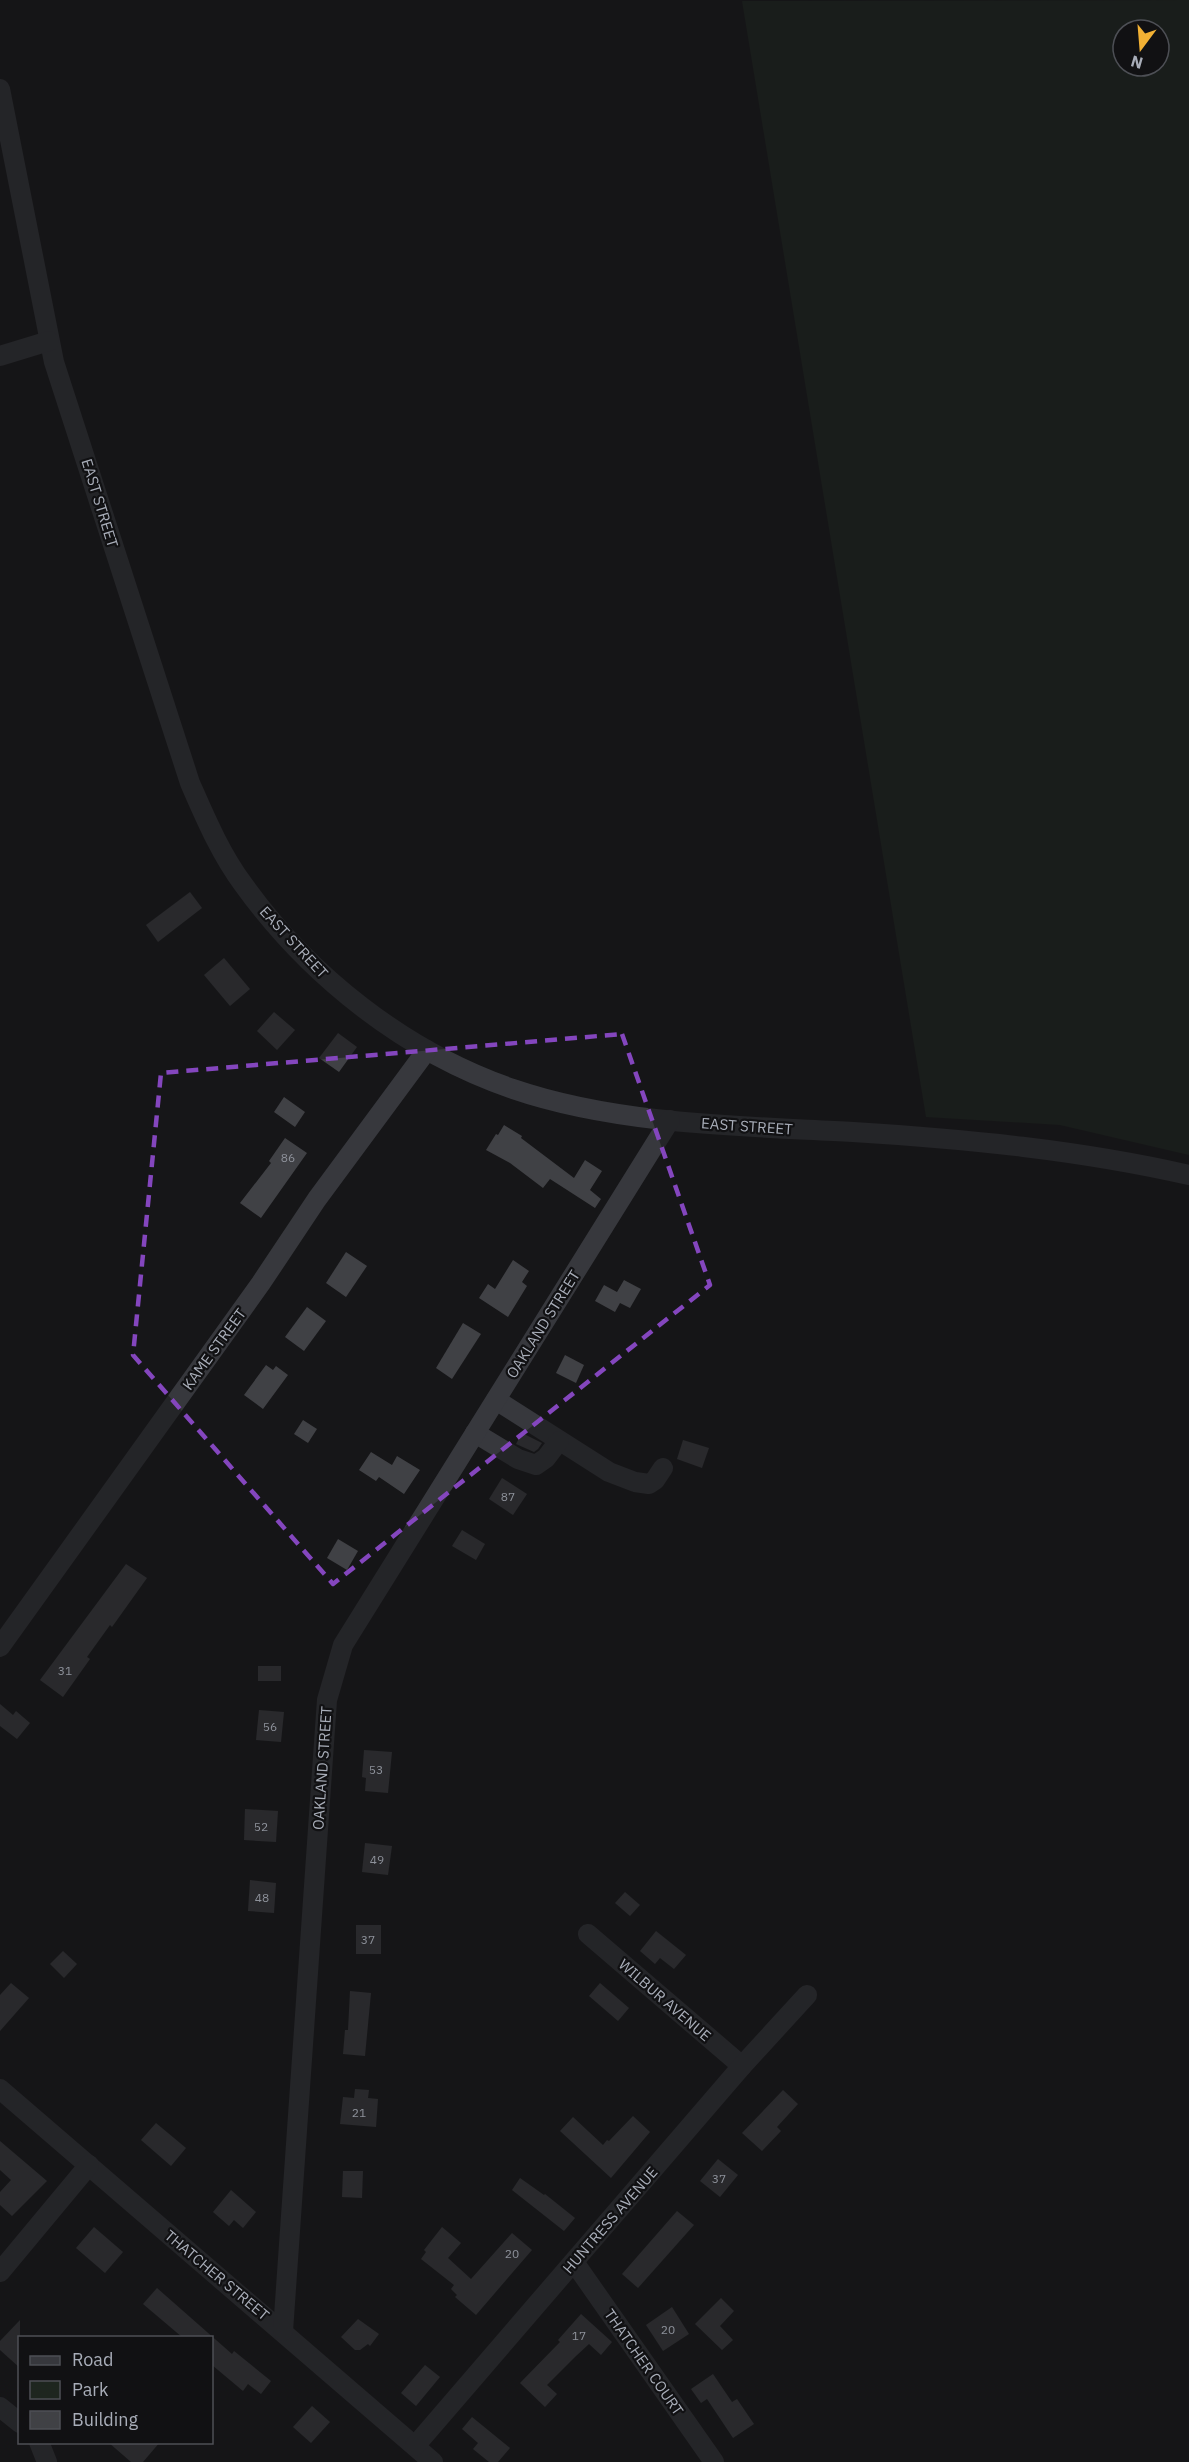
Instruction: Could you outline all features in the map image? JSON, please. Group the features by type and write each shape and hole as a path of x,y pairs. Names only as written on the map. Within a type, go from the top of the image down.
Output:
{"street":[{"name":"EAST STREET","path":"0,89 49,341 62,388 74,419 190,783 213,835 241,882 321,975 427,1050 477,1075 560,1103 670,1120 1006,1146 1085,1155 1189,1175"},
{"path":"0,356 49,341"},
{"name":"KAME STREET","path":"0,1647 261,1283 317,1198 427,1050"},
{"name":"OAKLAND STREET","path":"283,2331 327,1700 343,1645 670,1120"},
{"path":"496,1400 609,1472 635,1482 649,1484 655,1480 663,1468"},
{"path":"475,1433 518,1459 536,1465 546,1458 560,1441"},
{"name":"WILBUR AVENUE","path":"588,1934 742,2066"},
{"name":"HUNTRESS AVENUE","path":"415,2446 742,2066 807,1995"},
{"name":"THATCHER STREET","path":"0,2089 434,2462"},
{"path":"0,2272 89,2165"},
{"name":"THATCHER COURT","path":"574,2262 714,2462"},
{"path":"0,2407 18,2422"},
{"path":"40,2444 47,2462"}],"highlighted area":[{"path":"622,1034 710,1285 333,1584 133,1355 161,1073"}],"green space":[{"path":"1189,0 1189,1155 1060,1125 926,1117 742,1"}],"building":[{"path":"190,892 202,908 158,942 146,925"},
{"path":"224,958 250,989 230,1006 204,975"},
{"path":"274,1012 295,1030 277,1050 257,1031"},
{"path":"338,1033 357,1047 339,1072 319,1058"},
{"path":"284,1097 305,1112 295,1127 274,1112"},
{"path":"504,1125 522,1136 521,1138 574,1178 585,1160 602,1171 590,1190 601,1199 595,1208 550,1179 543,1188 510,1163 486,1150"},
{"path":"285,1138 307,1153 261,1218 240,1203 271,1163 269,1161"},
{"path":"346,1252 367,1266 346,1297 326,1283"},
{"path":"513,1260 529,1271 522,1282 527,1286 508,1317 479,1298 488,1284 495,1289"},
{"path":"624,1280 641,1289 630,1308 620,1303 615,1312 595,1301 604,1285 617,1292"},
{"path":"307,1307 326,1321 304,1351 285,1337"},
{"path":"463,1323 481,1334 452,1379 436,1368"},
{"path":"565,1355 584,1365 576,1383 556,1373"},
{"path":"266,1365 273,1370 276,1366 288,1375 263,1409 244,1395"},
{"path":"303,1420 317,1429 308,1443 294,1434"},
{"path":"522,1433 542,1443 538,1449 534,1452 516,1444"},
{"path":"683,1440 709,1448 702,1468 677,1459"},
{"path":"371,1452 392,1465 397,1456 420,1470 404,1494 379,1477 376,1481 359,1470"},
{"path":"502,1478 527,1494 513,1515 489,1499"},
{"path":"462,1530 485,1544 476,1560 452,1546"},
{"path":"338,1539 358,1551 347,1570 327,1558"},
{"path":"126,1564 147,1578 87,1657 90,1659 63,1697 40,1680"},
{"path":"258,1666 281,1666 281,1681 258,1681"},
{"path":"0,1704 13,1715 16,1711 30,1723 17,1739 0,1726"},
{"path":"259,1710 284,1712 281,1742 256,1740"},
{"path":"364,1750 392,1752 388,1793 365,1791 366,1778 362,1777"},
{"path":"245,1809 278,1811 276,1842 244,1840"},
{"path":"365,1843 392,1846 388,1875 362,1872"},
{"path":"250,1880 276,1883 274,1913 248,1911"},
{"path":"625,1892 640,1905 630,1916 615,1903"},
{"path":"356,1925 381,1925 381,1954 356,1954"},
{"path":"656,1931 686,1955 674,1969 660,1958 655,1964 640,1951"},
{"path":"63,1951 77,1964 64,1978 50,1964"},
{"path":"11,1983 29,1998 0,2031 0,1995"},
{"path":"600,1983 629,2008 618,2021 589,1996"},
{"path":"350,1991 371,1993 365,2056 343,2054 345,2030 348,2030"},
{"path":"355,2089 369,2090 368,2098 378,2099 376,2127 340,2124 343,2097 354,2098"},
{"path":"783,2090 798,2104 777,2127 781,2131 762,2151 742,2133"},
{"path":"633,2116 650,2132 611,2178 560,2131 573,2117 603,2145"},
{"path":"156,2123 186,2148 171,2166 141,2140"},
{"path":"0,2141 47,2181 12,2216 0,2205 0,2192 11,2180 0,2170"},
{"path":"718,2159 738,2175 720,2197 700,2181"},
{"path":"343,2171 363,2171 362,2198 342,2197"},
{"path":"520,2178 575,2218 564,2231 512,2190"},
{"path":"231,2190 256,2212 243,2228 234,2220 229,2226 213,2212"},
{"path":"677,2211 694,2225 638,2288 622,2274"},
{"path":"94,2227 123,2252 105,2273 76,2248"},
{"path":"442,2227 461,2243 448,2258 471,2279 512,2233 532,2250 476,2315 455,2297 457,2295 451,2289 454,2285 421,2259 426,2252 424,2250"},
{"path":"157,2288 212,2336 181,2336 143,2304"},
{"path":"721,2298 734,2311 720,2326 733,2340 722,2350 695,2324"},
{"path":"672,2307 689,2334 663,2351 646,2325"},
{"path":"581,2314 612,2342 601,2355 589,2344 576,2356 547,2385 557,2394 545,2407 520,2383 560,2342 558,2340"},
{"path":"358,2319 379,2334 370,2346 368,2344 360,2350 355,2350 341,2337"},
{"path":"20,2320 18,2366 0,2350 0,2341"},
{"path":"213,2337 232,2354 234,2351 271,2381 261,2394 248,2384 243,2391 213,2366"},
{"path":"425,2365 440,2377 416,2406 401,2393"},
{"path":"713,2374 732,2402 737,2399 754,2424 733,2438 707,2399 701,2403 691,2389"},
{"path":"312,2406 330,2422 311,2443 293,2427"},
{"path":"472,2417 510,2448 498,2462 489,2462 473,2449 478,2443 462,2429"},
{"path":"110,2444 158,2444 143,2462 131,2462"}]}
